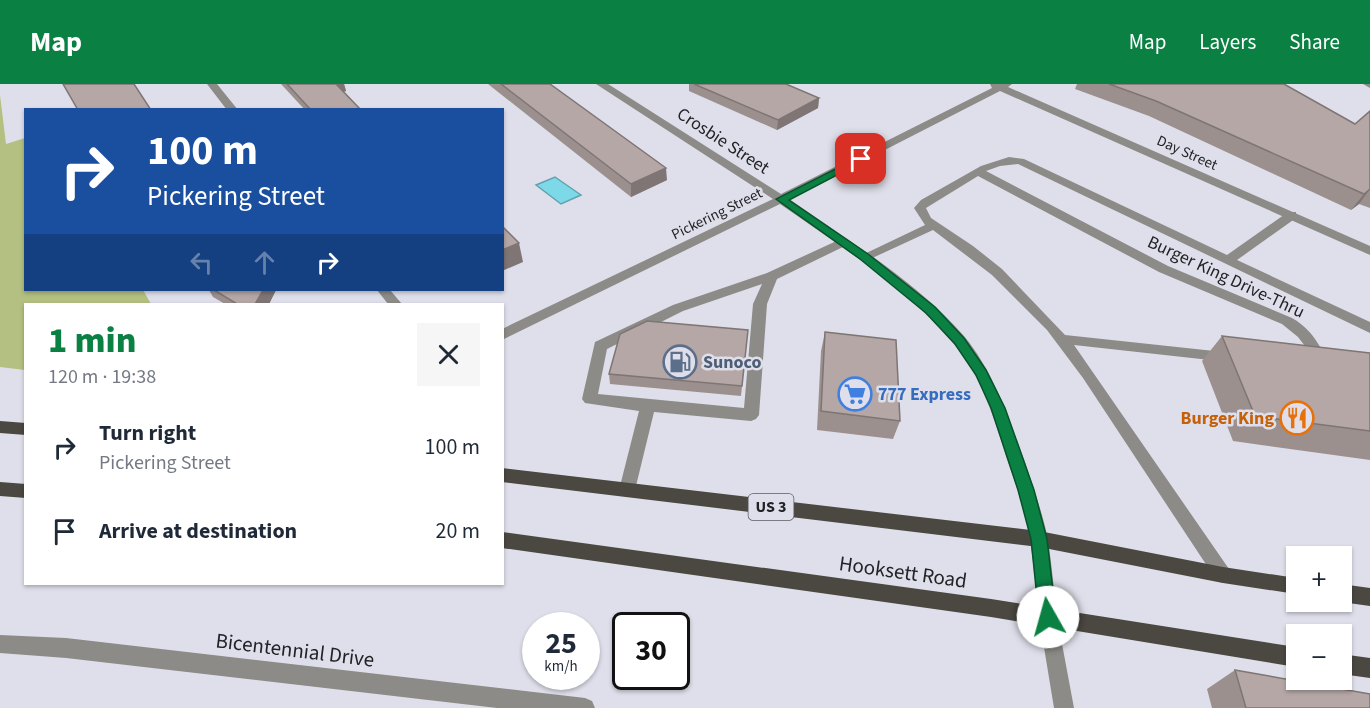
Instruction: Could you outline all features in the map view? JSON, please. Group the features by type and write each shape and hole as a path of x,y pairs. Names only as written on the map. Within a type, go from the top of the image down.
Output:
{"main road":[{"path":"0,427 24,429"},
{"name":"US 3","path":"504,475 1039,539 1223,575 1286,584"},
{"path":"0,489 24,491"},
{"name":"Hooksett Road","path":"504,540 1048,617 1286,655"},
{"path":"1352,595 1370,597"},
{"path":"1352,666 1370,668"}],"street":[{"path":"212,84 231,108"},
{"name":"Crosbie Street","path":"601,84 781,199 864,257 931,310 960,341 981,373 1002,418 1026,490 1039,539 1048,617 1064,708"},
{"name":"Pickering Street","path":"504,333 781,199 999,85"},
{"name":"Day Street","path":"999,85 1370,251"},
{"path":"1223,575 1088,374 1061,339 997,272 926,220 920,208 926,202 1003,160 1020,161 1370,328"},
{"name":"Burger King Drive-Thru","path":"979,172 1169,273 1287,321 1301,330 1315,350 1312,356 1294,363"},
{"path":"1227,261 1292,215"},
{"path":"864,257 935,225"},
{"path":"772,276 760,304 752,415 590,399 600,346 678,308 772,276 843,242"},
{"path":"384,291 394,303"},
{"path":"1061,339 1239,358"},
{"path":"627,490 648,406"},
{"name":"Bicentennial Drive","path":"0,644 66,648 585,708"}],"green space":[{"path":"0,95 6,144 24,138 24,291 144,291 150,303 24,303 24,370 0,367"}],"water":[{"path":"555,177 581,195 561,204 536,185"}],"building":[{"path":"63,84 134,84 150,108 77,108"},
{"path":"287,84 336,84 359,108 309,108"},
{"path":"501,84 550,84 666,168 631,184"},
{"path":"694,84 786,84 819,98 778,120"},
{"path":"1109,84 1284,84 1355,124 1370,111 1370,189 1364,194 1156,101"},
{"path":"504,228 519,243 504,249"},
{"path":"216,291 262,291 256,303 235,303"},
{"name":"Sunoco","path":"647,321 748,330 742,386 609,374 620,334"},
{"name":"777 Express","path":"825,332 896,340 900,421 821,411"},
{"path":"1222,336 1370,353 1370,431 1255,416"},
{"path":"1235,670 1286,679 1286,690 1348,690 1370,694 1370,708 1246,708"}],"place":[{"name":"Sunoco","path":"680,362"},
{"name":"777 Express","path":"855,394"},
{"name":"Burger King","path":"1297,418"}],"route":[{"path":"861,159 781,199 864,257 931,310 960,341 981,373 998,408 1026,490 1039,539 1048,617"}]}
